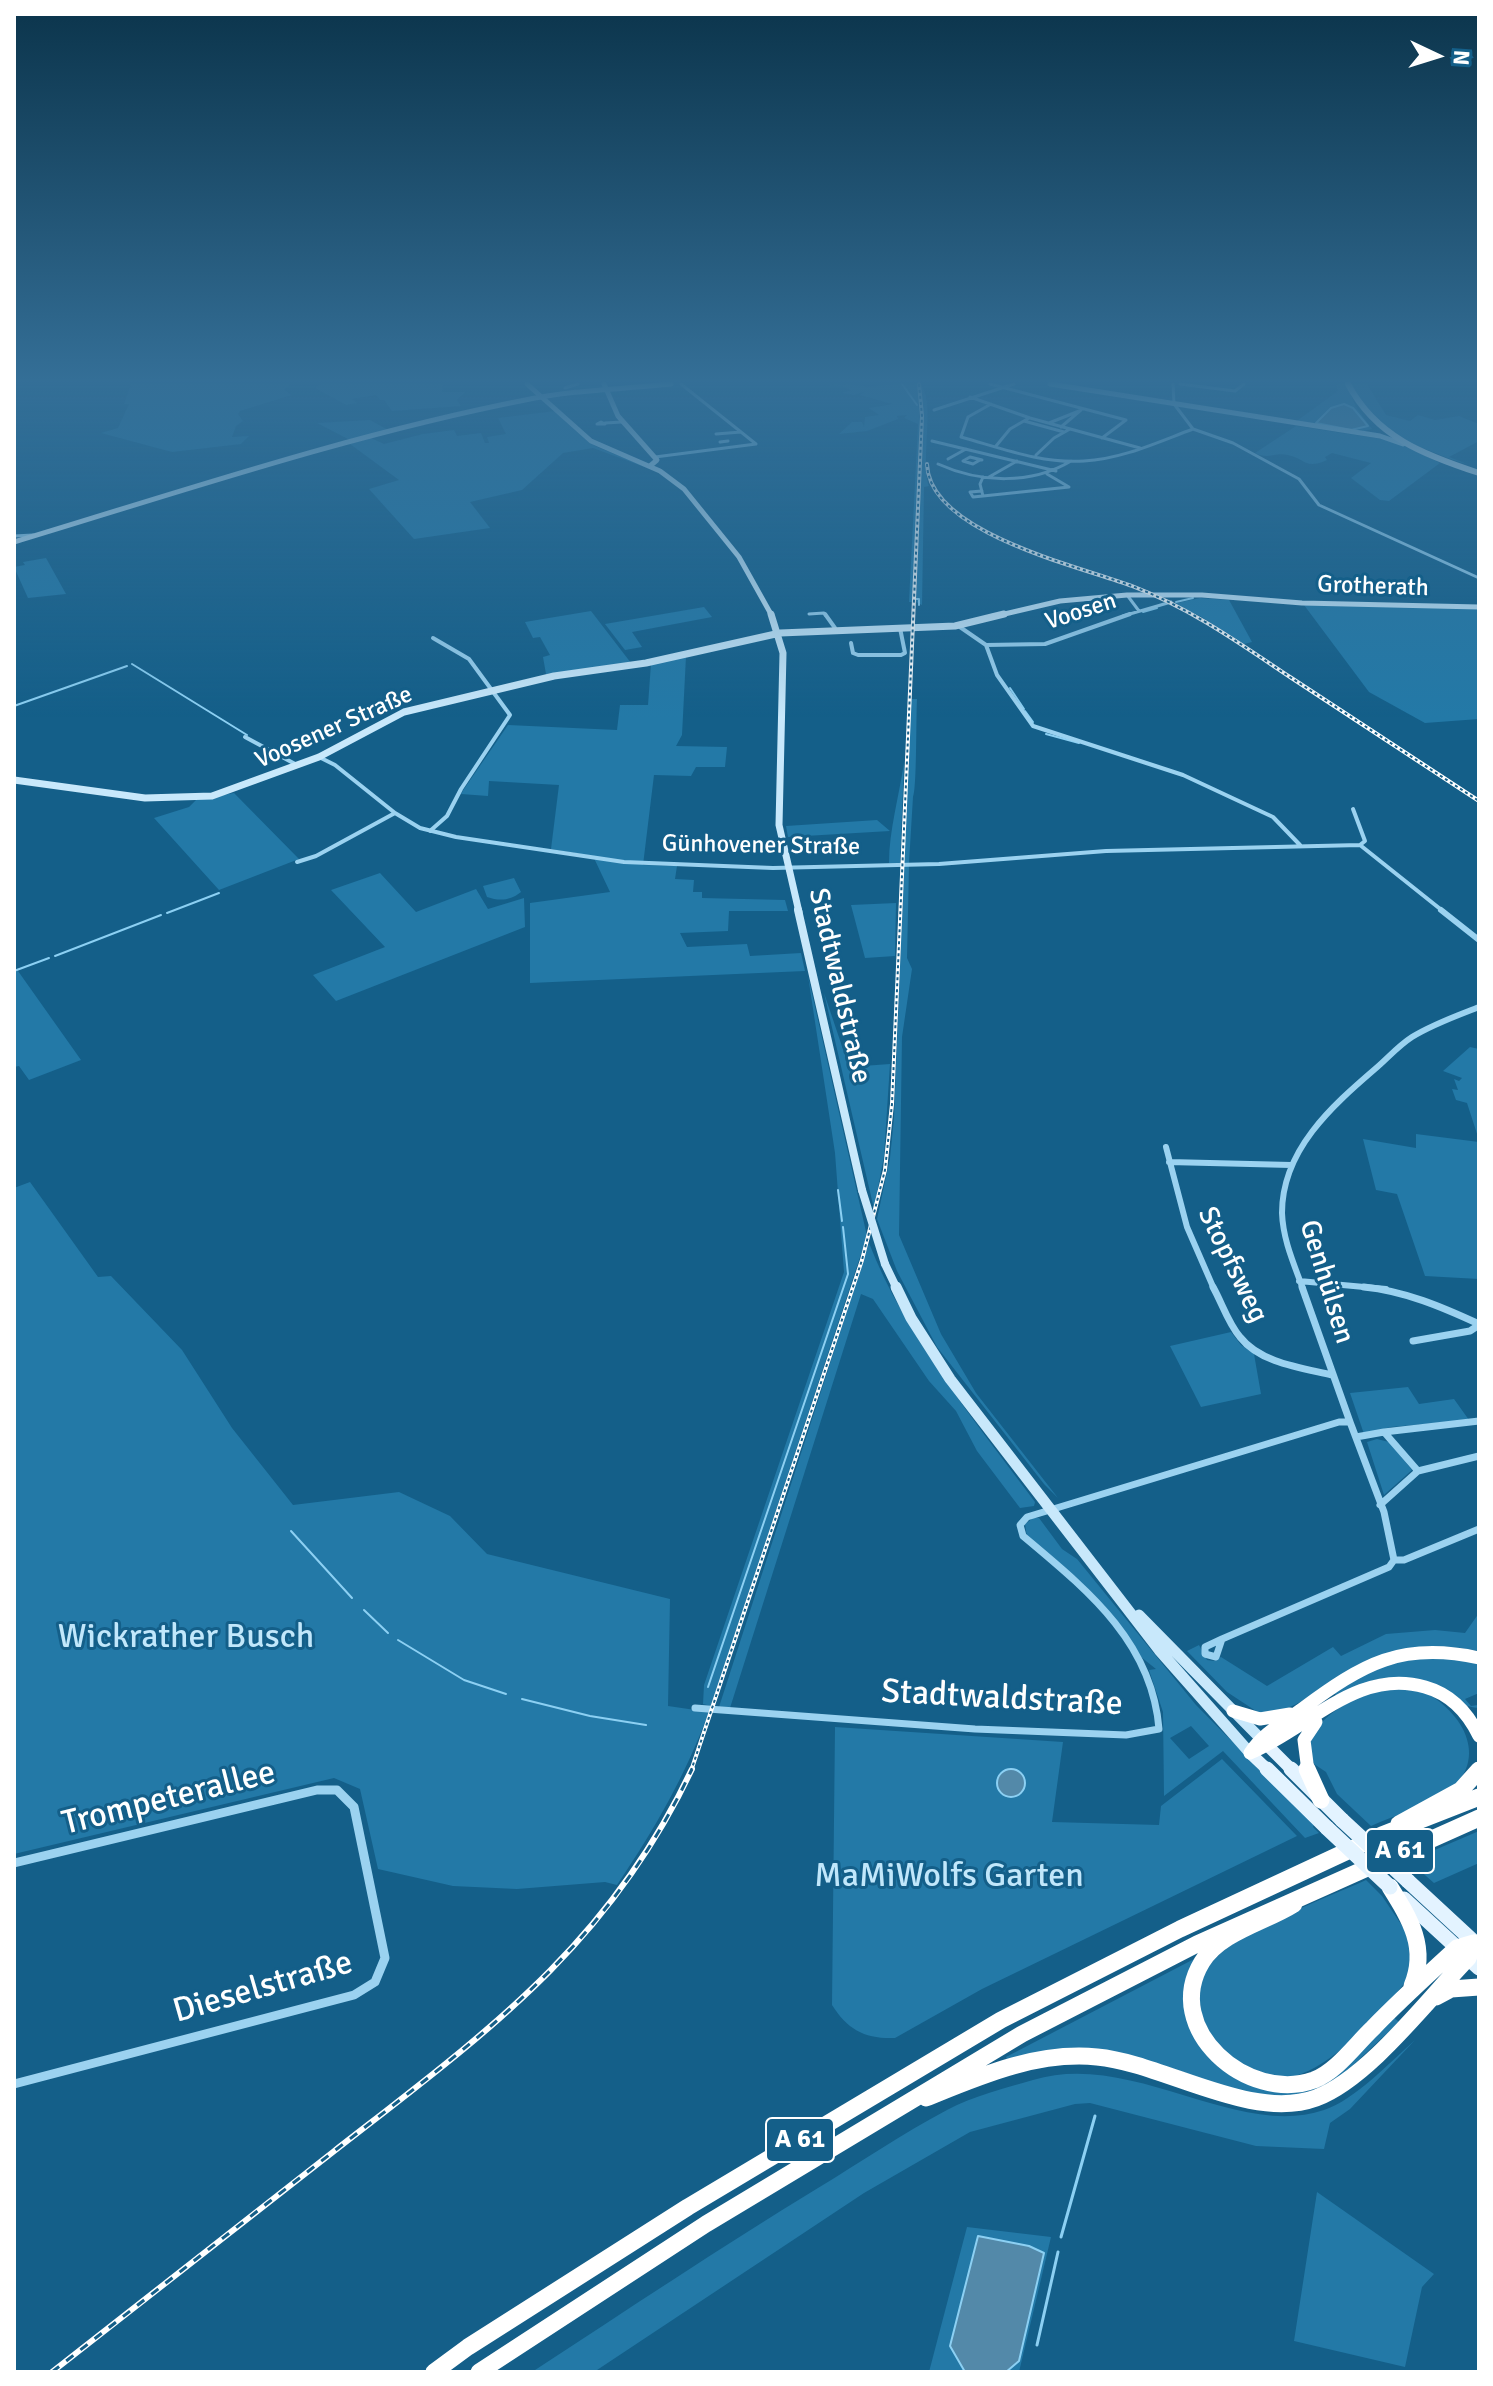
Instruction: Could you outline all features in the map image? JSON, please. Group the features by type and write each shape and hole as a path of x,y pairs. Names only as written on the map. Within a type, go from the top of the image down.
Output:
{"highway":[{"path":"1265,1743 1315,1700 1357,1673 1397,1655 1440,1651 1479,1658"},
{"path":"1250,1753 1347,1696 1377,1682 1399,1680 1440,1692 1461,1708 1479,1736"},
{"path":"1321,1800 1305,1762 1303,1740 1312,1725 1347,1696"},
{"path":"1233,1711 1252,1718 1273,1719 1315,1700"},
{"path":"1382,1835 1414,1813 1461,1790 1479,1770"},
{"name":"A 61","path":"434,2372 468,2347 688,2207 1001,2020 1107,1963 1382,1835 1479,1797"},
{"name":"A 61","path":"479,2372 706,2224 1022,2034 1197,1944 1479,1818"},
{"path":"1321,1886 1272,1919 1218,1947 1204,1961 1194,1979 1192,2009 1201,2035 1215,2054 1234,2070 1255,2081 1287,2086 1308,2082 1331,2069 1472,1953"},
{"path":"892,2111 1021,2062 1079,2056 1114,2059 1156,2068 1255,2101 1305,2101 1342,2084 1370,2059 1415,2000 1420,1950 1412,1925 1390,1887"},
{"path":"1415,2000 1451,1989 1479,1987"}],"main road":[{"path":"14,539 169,495"},
{"name":"Stadtwaldstraße","path":"688,495 718,529 772,613 780,633 782,679 778,815 862,1190 885,1264 911,1318 943,1368 1185,1682 1250,1753"},
{"name":"Grotherath","path":"900,628 954,627 1060,601 1127,595 1202,595 1479,607"},
{"path":"780,633 835,628 900,628"},
{"name":"Voosener Straße","path":"14,780 145,798 190,799 236,789 319,757 404,712 554,676 646,663 780,633"},
{"name":"Stadtwaldstraße","path":"1115,1589 1265,1743"},
{"path":"1265,1743 1408,1881 1472,1953"},
{"path":"1250,1753 1390,1887 1472,1953"}],"street":[{"path":"1310,495 1319,505 1479,578"},
{"name":"Voosen","path":"1127,595 1139,611"},
{"name":"Voosen","path":"986,645 1045,644 1171,602"},
{"path":"809,614 824,613 835,628"},
{"path":"954,627 986,645 997,675 1033,726 1183,775 1273,817 1300,845 1360,845 1479,940"},
{"path":"851,643 853,653 858,655 901,655 905,653 900,628"},
{"path":"430,831 447,816 461,789 510,715 469,659 433,638"},
{"path":"245,737 297,765"},
{"name":"Günhovener Straße","path":"319,757 335,765 395,813 430,831 624,862 788,867 939,864 1084,852 1300,845"},
{"path":"1353,809 1365,841 1360,845"},
{"path":"297,862 316,856 395,813"},
{"name":"Genhülsen","path":"1394,1560 1394,1550 1380,1505 1299,1281 1282,1220 1283,1193 1291,1165 1331,1105 1410,1038 1479,1007"},
{"name":"Stopfsweg","path":"1166,1147 1194,1248 1241,1339 1255,1350 1277,1360 1332,1375"},
{"name":"Stopfsweg","path":"1169,1162 1291,1165"},
{"path":"1299,1281 1386,1289 1441,1306 1479,1324 1470,1331 1413,1341"},
{"path":"1356,1437 1479,1421"},
{"path":"1051,1510 1339,1422 1350,1422"},
{"path":"1384,1432 1418,1471"},
{"path":"1380,1505 1418,1471 1479,1456"},
{"name":"Stadtwaldstraße","path":"695,1708 1014,1730 1107,1733 1159,1729 1160,1715 1153,1688 1122,1633 1087,1592 1021,1534 1020,1525 1027,1517 1051,1510"},
{"path":"1222,1639 1389,1567 1394,1560 1404,1560 1479,1529"},
{"name":"Trompeterallee","path":"14,1863 317,1790 337,1790"},
{"name":"Dieselstraße","path":"14,2084 354,1995 375,1982 385,1958 354,1807 337,1790"}],"green space":[{"path":"375,495 499,495 470,502 490,528 414,539"},
{"path":"914,495 917,495 912,602 909,602"},
{"path":"920,495 924,495 922,605 916,602"},
{"path":"1374,495 1397,495 1389,501"},
{"path":"46,558 66,594 28,598 14,567"},
{"path":"1200,598 1229,600 1252,642 1244,644 1200,616 1173,604"},
{"path":"1304,605 1479,608 1479,719 1425,723 1369,692"},
{"path":"704,607 712,617 632,632 642,647 625,650 605,624"},
{"path":"591,611 631,663 546,674 543,657 550,655 540,637 533,638 525,622"},
{"path":"686,656 682,735 676,746 727,747 725,767 696,767 691,776 654,775 643,865 677,866 675,879 694,880 693,892 702,892 702,898 785,900 788,911 729,911 728,931 680,933 687,947 747,944 750,956 801,953 805,971 530,983 530,903 610,892 593,856 551,849 559,785 489,781 488,796 461,794 508,725 617,730 620,705 648,705 651,664"},
{"path":"911,699 917,699 915,781 909,863 904,863"},
{"path":"904,763 900,863 889,863 892,826"},
{"path":"234,793 299,859 219,890 154,818 189,807 196,800"},
{"path":"877,820 890,831 788,837 786,826"},
{"path":"904,866 909,866 907,958 912,969 902,1037 899,1235 941,1334 976,1393 1058,1498 937,1347 897,1271 877,1219 890,1158 894,1118"},
{"path":"380,873 416,912 476,889 488,909 524,898 525,927 336,1001 313,975 385,947 331,890"},
{"path":"514,878 521,892 517,895 504,899 487,897 483,886"},
{"path":"896,903 895,956 865,958 851,905"},
{"path":"18,971 81,1060 29,1080 19,1066 14,1067 14,972"},
{"path":"808,976 867,1236 711,1706 703,1704 704,1685 844,1272 835,1153"},
{"path":"824,993 849,1067 890,1064 884,1156 874,1209"},
{"path":"1470,1047 1479,1049 1479,1140 1467,1103 1456,1100 1452,1089 1458,1090 1454,1079 1459,1081 1462,1078 1443,1071"},
{"path":"1416,1134 1479,1142 1479,1279 1425,1276 1397,1194 1376,1190 1363,1139 1416,1148"},
{"name":"Wickrather Busch","path":"30,1182 98,1277 111,1276 182,1350 232,1428 293,1505 399,1492 450,1516 487,1554 670,1599 668,1706 709,1712 668,1802 617,1885 605,1882 517,1889 453,1886 378,1869 360,1789 334,1778 14,1854 14,1188"},
{"path":"869,1243 884,1278 922,1344 1035,1502 1034,1506 1020,1508 977,1451 956,1411 929,1381 873,1299 861,1294 730,1708 719,1707"},
{"path":"1231,1332 1241,1345 1254,1354 1261,1394 1201,1407 1170,1346"},
{"path":"1408,1387 1419,1404 1454,1399 1469,1420 1391,1427 1364,1434 1350,1393"},
{"path":"1377,1439 1389,1442 1412,1470 1384,1495 1367,1442"},
{"path":"1039,1518 1062,1549 1077,1559 1196,1705 1314,1824 1319,1833 1305,1838 1223,1751 1164,1796 1163,1712 1149,1670 1156,1669 1141,1657 1122,1629 1027,1537 1025,1524","holes":["1191,1726 1209,1746 1189,1759 1170,1738"]},
{"path":"1479,1613 1479,1651 1434,1646 1397,1651 1362,1665 1294,1705 1262,1715 1227,1692 1187,1651 1199,1645 1207,1660 1214,1661 1221,1657 1267,1686 1333,1647 1341,1656 1386,1634 1435,1630 1465,1633"},
{"path":"1401,1657 1479,1660 1479,1693 1465,1699 1471,1706 1478,1705 1479,1708 1461,1704 1402,1679 1368,1682 1338,1697 1334,1693 1373,1669"},
{"path":"1417,1688 1447,1708 1458,1721 1466,1735 1469,1750 1467,1765 1460,1780 1446,1794 1371,1826 1337,1794 1326,1772 1314,1764 1307,1741 1326,1718 1363,1695 1388,1689"},
{"name":"MaMiWolfs Garten","path":"835,1727 1063,1742 1052,1822 1159,1825 1161,1806 1222,1759 1297,1836 982,1989 895,2038 866,2035 844,2021 832,2005"},
{"path":"1479,1831 1479,1863 1434,1883 1409,1861"},
{"path":"1366,1880 1382,1896 1407,1933 1412,1973 1362,2031 1316,2067 1301,2074 1278,2078 1256,2073 1235,2061 1218,2044 1205,2023 1200,2001 1202,1979 1215,1959 1228,1947 1265,1925"},
{"path":"1196,1958 1189,1981 1210,2055 1306,2087 1393,2017 1399,2022 1333,2084 1283,2099 1236,2091 1172,2068 1007,2060 1006,2057"},
{"path":"1415,2040 1350,2109 1330,2123 1324,2149 1256,2146 1090,2103 1075,2104 970,2132 864,2193 594,2372 532,2372 782,2210 914,2128 968,2101 1033,2080 1070,2074 1108,2076 1256,2114 1291,2116 1324,2110 1348,2098"},
{"path":"1317,2192 1434,2274 1422,2287 1405,2367 1294,2341"},
{"path":"967,2227 1051,2237 1019,2372 929,2372"}],"shaded area":[{"path":"1011,1769 1021,1773 1025,1783 1021,1793 1011,1797 1001,1793 997,1783 1001,1773"},
{"path":"978,2236 1029,2246 1044,2253 1019,2361 1006,2372 965,2372 950,2346"}],"waterway":[{"path":"1176,602 1193,598"},
{"path":"916,599 919,599 919,605"},
{"path":"1143,612 1157,608"},
{"path":"132,664 247,735"},
{"path":"14,706 127,666"},
{"path":"1010,688 1024,709"},
{"path":"1025,711 1033,722"},
{"path":"1046,734 1079,743"},
{"path":"167,913 219,893"},
{"path":"55,956 161,915"},
{"path":"14,971 49,958"},
{"path":"838,1190 842,1221"},
{"path":"708,1687 848,1274 843,1227"},
{"path":"291,1531 352,1598"},
{"path":"364,1610 388,1633"},
{"path":"398,1640 464,1680 506,1694"},
{"path":"522,1699 590,1716 646,1725"},
{"path":"1061,2237 1095,2116"},
{"path":"1037,2345 1058,2252"}],"railway":[{"path":"691,1771 862,1260 885,1170 892,1104 919,495"},
{"path":"940,495 952,509 979,528 1010,543 1132,586 1194,615 1479,801"},
{"path":"52,2372 441,2068 537,1983 581,1938 622,1887 659,1832 691,1771"}]}
